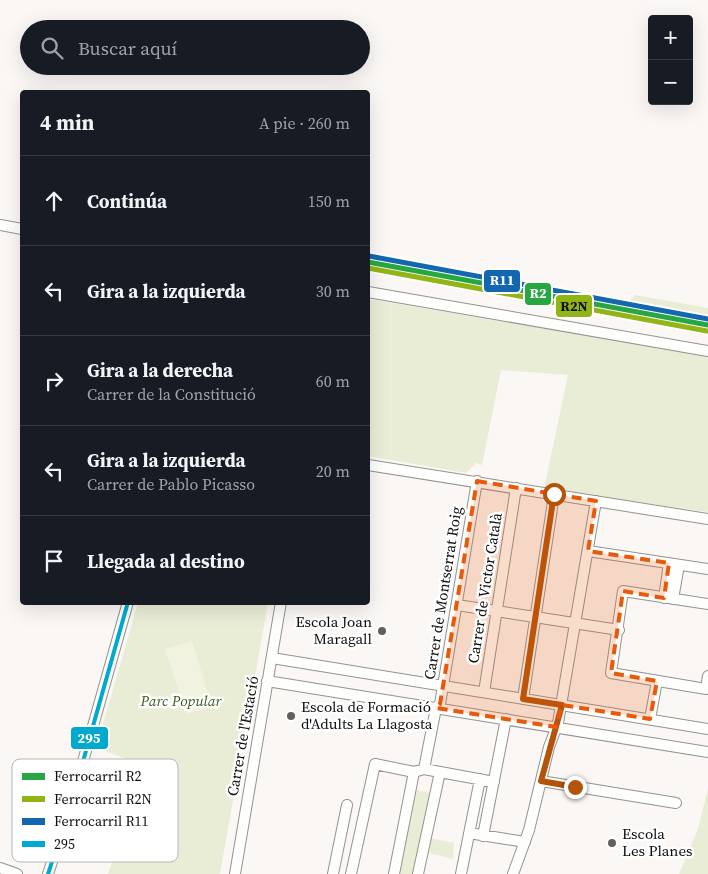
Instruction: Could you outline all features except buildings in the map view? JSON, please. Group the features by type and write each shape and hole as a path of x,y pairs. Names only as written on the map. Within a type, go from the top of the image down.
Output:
{"street":[{"path":"0,225 20,229"},
{"path":"370,292 708,351"},
{"path":"370,465 708,519"},
{"name":"Carrer de Montserrat Roig","path":"394,874 419,771 444,686 477,481"},
{"name":"Carrer de Victor Català","path":"484,692 516,488"},
{"path":"523,699 554,494"},
{"path":"513,874 525,842 562,705 596,501"},
{"path":"588,551 708,569"},
{"path":"669,598 674,564"},
{"path":"708,604 623,591 619,630 611,673 706,688 708,676"},
{"path":"84,759 127,605"},
{"name":"Carrer de l'Estació","path":"235,874 281,605"},
{"path":"456,605 619,630"},
{"path":"272,658 708,729"},
{"path":"650,719 657,680"},
{"path":"267,681 708,752"},
{"path":"483,836 506,719"},
{"path":"351,874 375,764 419,771 440,772 494,782"},
{"path":"418,874 440,772"},
{"path":"461,874 480,779"},
{"path":"541,781 676,803"},
{"path":"333,874 347,805"},
{"path":"341,831 360,834"},
{"path":"469,834 525,842"},
{"path":"48,874 52,862"},
{"path":"0,868 17,874"}],"highlighted area":[{"path":"477,481 596,501 588,551 669,563 664,598 623,591 611,673 657,681 650,719 562,705 556,727 436,708 440,704"}],"green space":[{"path":"635,295 708,308 708,315 629,301"},
{"path":"370,299 708,356 708,512 544,489 568,375 501,370 482,465 476,463 466,473 370,456"},
{"name":"Parc Popular","path":"137,605 268,605 220,874 108,874 112,862 178,862 178,759 127,759 96,748"},
{"path":"192,641 212,706 186,714 165,649"},
{"path":"708,788 708,874 679,874 698,829"},
{"path":"411,789 435,794 418,874 394,874"},
{"path":"431,838 454,843 453,859 429,853"}],"rail line":[{"name":"R11","path":"370,256 708,319"},
{"name":"R2","path":"370,262 708,325"},
{"name":"R2N","path":"370,268 707,331"}],"transit line":[{"name":"295","path":"84,759 127,605"},
{"name":"295","path":"48,874 52,862"}],"place":[{"name":"Escola Joan Maragall","path":"382,631"},
{"name":"Escola de Formació d'Adults La Llagosta","path":"291,716"},
{"name":"Escola Les Planes","path":"612,843"}],"route":[{"path":"554,494 523,699 562,705 541,781 575,787"}]}
